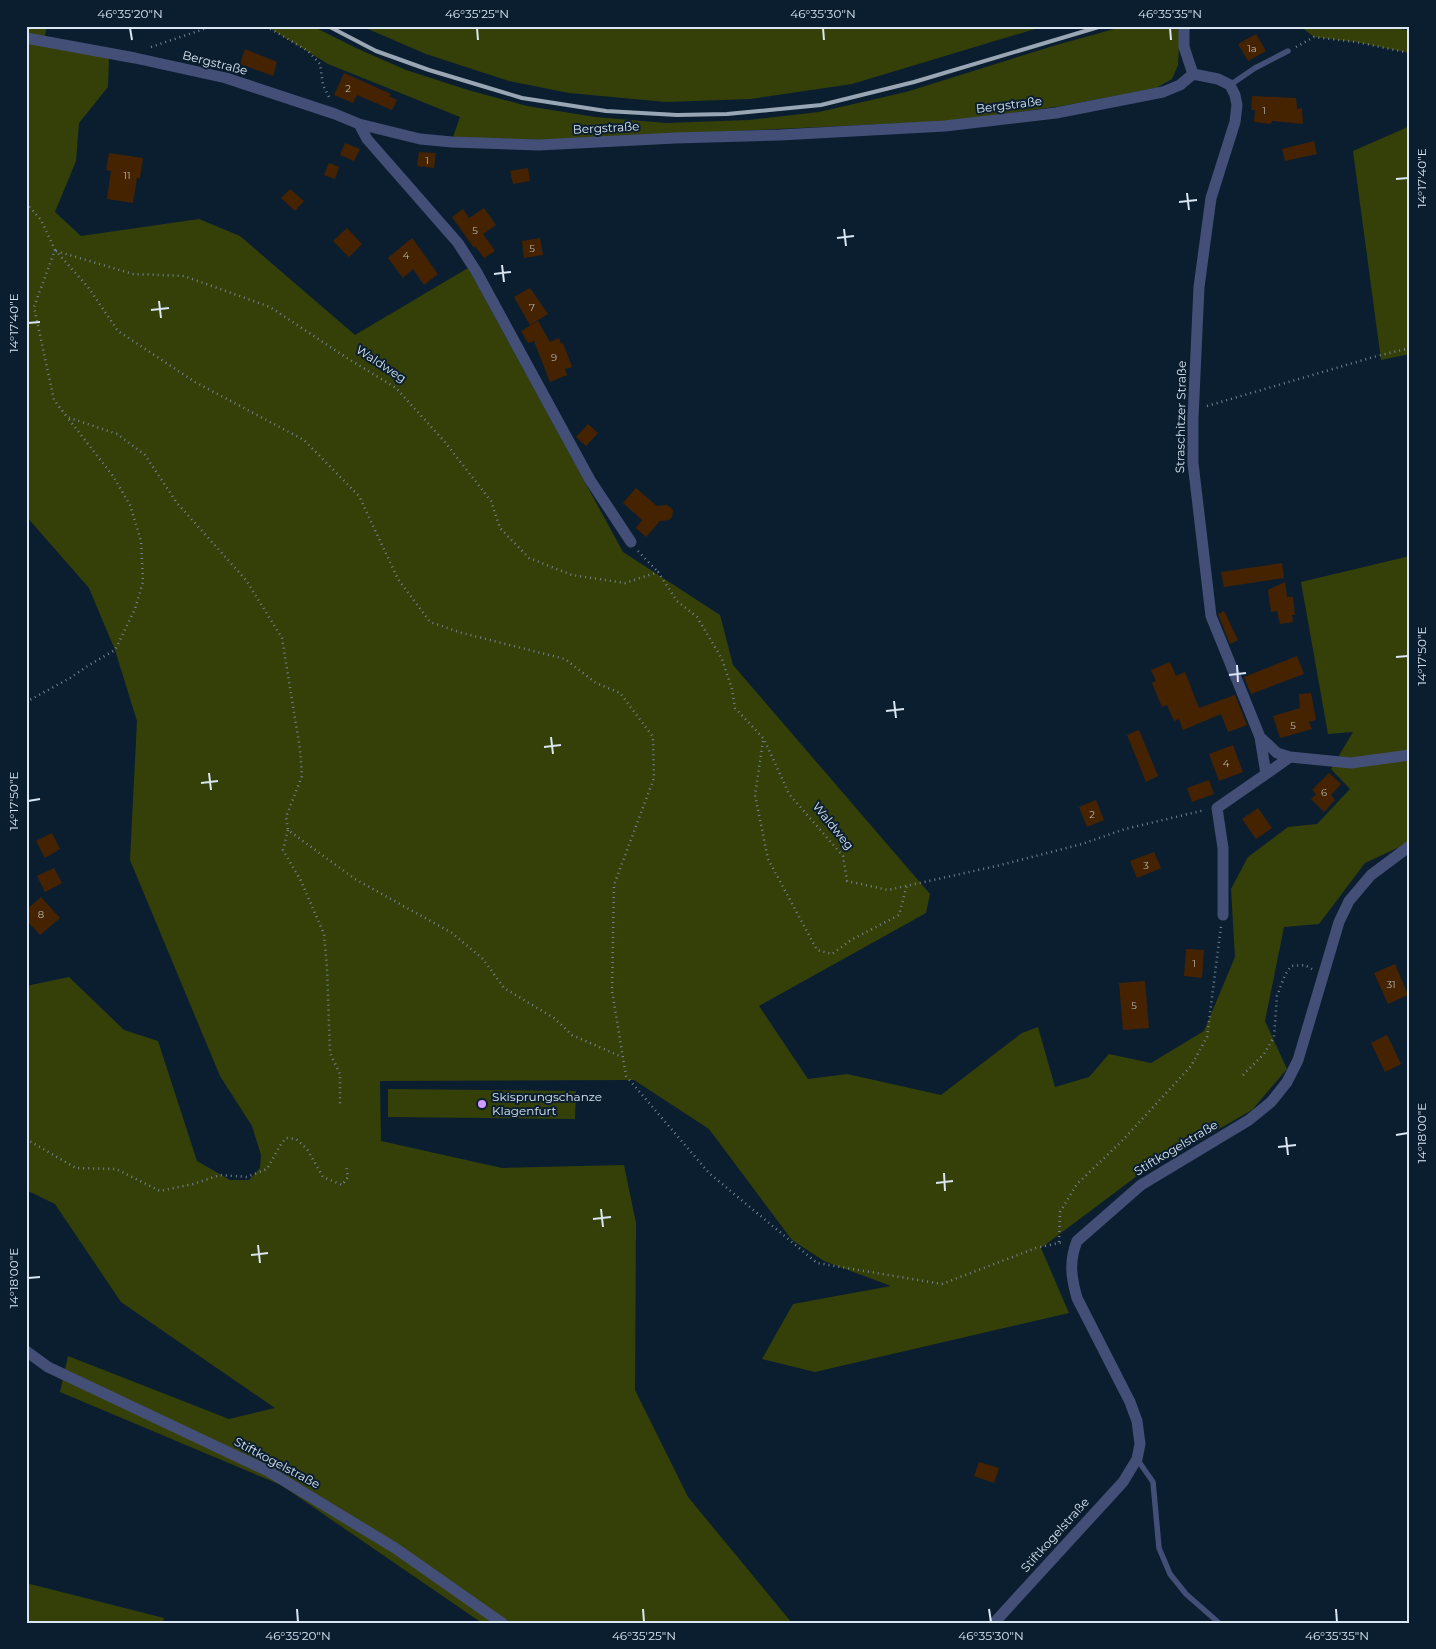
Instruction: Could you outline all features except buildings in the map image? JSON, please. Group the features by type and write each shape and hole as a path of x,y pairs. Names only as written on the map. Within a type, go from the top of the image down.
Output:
{"street":[{"path":"1184,26 1184,47 1192,74 1218,79 1230,85"},
{"name":"Bergstraße","path":"26,38 135,58 226,78 335,114 358,124 420,139 538,145 935,127 1056,113 1163,92 1180,85 1192,74"},
{"name":"Straschitzer Straße","path":"1230,85 1237,104 1236,114 1212,198 1199,287 1193,418 1192,463 1210,616 1260,736 1277,753 1290,757 1351,763 1410,755"},
{"path":"358,124 367,139 458,243 476,271 590,480 631,542"},
{"path":"1260,736 1266,774"},
{"path":"1223,915 1223,848 1216,808 1290,757"},
{"name":"Stiftkogelstraße","path":"994,1623 1122,1482 1137,1458 1140,1444 1130,1402 1077,1298 1072,1281 1070,1267 1076,1241 1141,1185 1249,1120 1271,1102 1288,1082 1298,1060 1324,976 1338,922 1349,901 1371,875 1410,846"},
{"name":"Stiftkogelstraße","path":"26,1351 48,1367 268,1471 394,1548 502,1623"}],"lane":[{"path":"1230,85 1255,68 1288,51"},
{"path":"1137,1458 1153,1482 1159,1548 1170,1574 1186,1594 1219,1623"}],"path":[{"path":"146,48 213,26"},
{"path":"266,26 308,51 320,64 323,84 335,114"},
{"path":"1288,51 1314,37 1356,42 1410,52"},
{"path":"26,203 41,220 55,250 88,287 118,331 195,382 304,440 358,496 398,579 430,622 462,633 565,659 596,683 620,693 653,736 654,778 614,884 612,991 626,1076 709,1173 817,1263 942,1284 990,1264 1036,1248 1059,1242 1076,1241"},
{"path":"26,702 115,650 135,609 143,582 141,542 130,505 113,476 54,400 34,307 55,250"},
{"name":"Waldweg","path":"55,250 133,274 184,276 270,308 396,388 444,441 491,500 500,528 529,558 572,575 625,583 658,572"},
{"path":"1193,418 1204,407 1376,356 1410,348"},
{"path":"67,417 117,434 146,455 177,502 246,580 282,638 300,749 302,776 286,817 288,830 283,850 301,881 324,934 330,1052 340,1074 340,1106"},
{"name":"Waldweg","path":"631,542 658,572 677,601 697,617 722,659 732,689 735,708 764,739 789,794 843,856 847,881 888,890 1001,865 1082,844 1125,829 1216,808"},
{"path":"764,739 755,795 768,859 817,950 832,954 851,940 899,915 907,885"},
{"path":"288,830 355,879 452,933 483,959 504,988 554,1018 572,1035 622,1057"},
{"path":"1059,1242 1060,1212 1077,1184 1121,1142 1190,1066 1207,1037 1223,915"},
{"path":"1243,1075 1264,1054 1274,1037 1278,996 1285,975 1291,966 1305,965 1324,976"},
{"path":"26,1139 76,1168 116,1169 160,1191 193,1184 220,1175 247,1177 267,1169 286,1138 296,1139 307,1149 323,1177 342,1185 348,1177 346,1165"}],"green space":[{"path":"26,26 47,26 43,46 109,58 108,87 79,123 76,161 55,212 81,236 199,219 240,236 355,335 468,268 623,552 720,615 733,665 930,894 926,913 759,1006 808,1079 847,1074 941,1095 1022,1033 1038,1027 1055,1087 1089,1077 1109,1054 1151,1063 1204,1031 1235,957 1231,889 1248,857 1288,827 1317,824 1350,789 1331,769 1353,732 1328,734 1301,582 1410,556 1410,842 1365,863 1319,924 1284,927 1265,1021 1287,1069 1252,1110 1137,1176 1041,1248 1069,1313 815,1372 762,1359 793,1304 891,1286 824,1261 792,1240 709,1129 634,1080 380,1081 381,1141 502,1168 624,1165 636,1223 635,1390 688,1497 792,1623 482,1623 281,1485 60,1392 68,1356 229,1419 275,1408 121,1302 55,1204 26,1190 26,986 69,977 124,1030 158,1041 197,1161 230,1180 249,1180 260,1168 261,1155 252,1126 220,1076 130,860 137,721 115,650 89,588 26,516"},
{"path":"266,26 312,26 406,70 527,106 595,117 666,123 749,120 819,112 906,92 1053,46 1125,26 1180,26 1178,65 1172,79 1156,88 1062,106 951,121 540,140 453,137 460,117 328,64"},
{"path":"361,26 1045,26 852,84 751,99 666,102 569,93 509,81 426,54"},
{"path":"1300,26 1388,26 1410,31 1410,53 1356,42 1314,37"},
{"path":"1410,126 1410,354 1381,360 1353,151"},
{"name":"Skisprungschanze Klagenfurt","path":"388,1089 576,1091 575,1119 388,1117"},
{"path":"26,1583 164,1618 163,1623 26,1623"}],"railway":[{"path":"328,26 376,51 429,70 522,98 606,111 677,115 727,114 821,105 914,82 1102,26"}],"place":[{"name":"Skisprungschanze Klagenfurt","path":"482,1104"}]}
